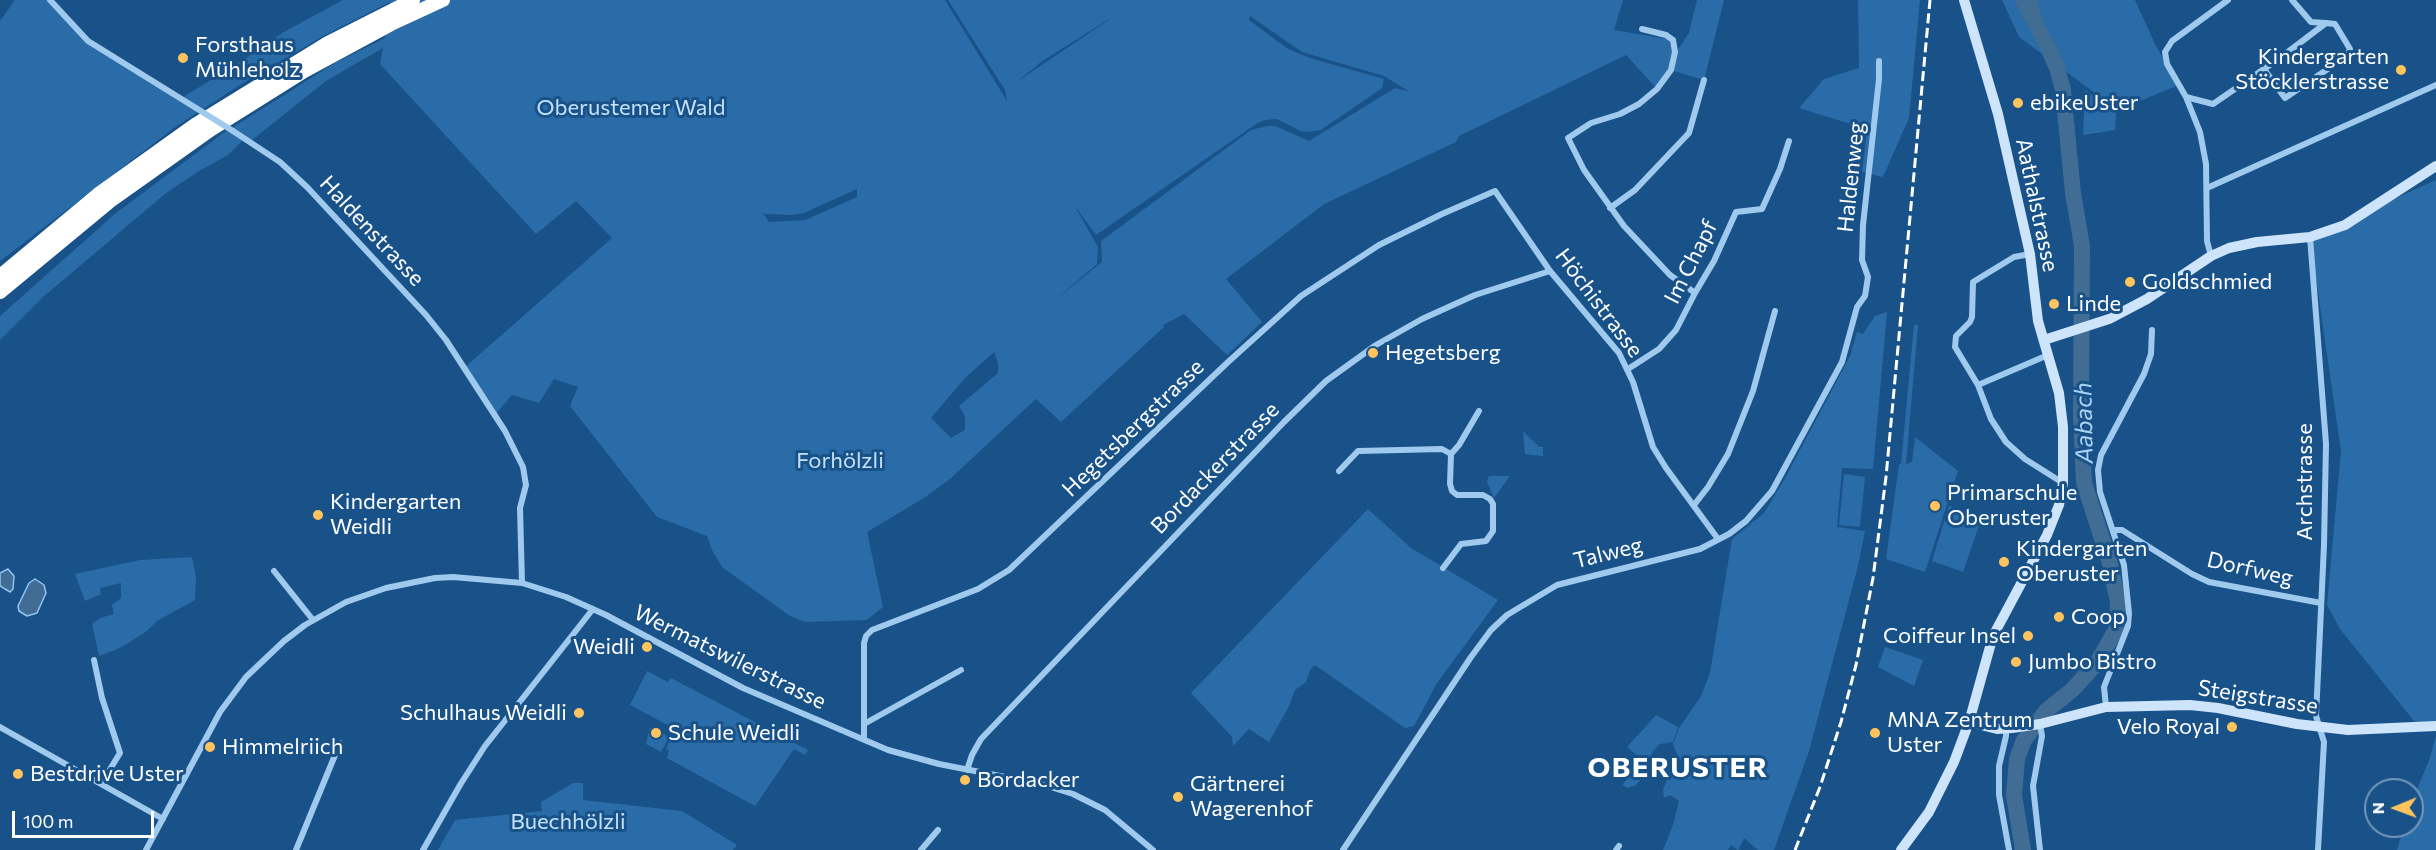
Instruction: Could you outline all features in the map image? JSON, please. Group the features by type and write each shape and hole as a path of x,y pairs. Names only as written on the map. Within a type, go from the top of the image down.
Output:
{"highway":[{"path":"0,276 93,198 195,125 328,43 413,0"},
{"path":"0,292 110,201 210,130 304,71 391,24 443,0"}],"street":[{"name":"Haldenstrasse","path":"50,0 88,41 280,162 307,187 426,315 446,340 519,456 526,485 520,508 522,583"},
{"name":"Aathalstrasse","path":"1901,850 1929,812 1954,762 1969,722 1993,636 2048,535 2059,505 2063,483 2064,446 2061,407 2038,321 2030,254 1998,114 1964,0"},
{"path":"2211,256 2207,241 2207,188 2200,132 2186,97 2167,64 2165,52 2172,41 2229,0"},
{"path":"2264,69 2285,98 2347,56 2350,49 2334,24 2311,22 2292,0"},
{"path":"2186,97 2213,104 2326,23"},
{"path":"1642,29 1666,35 1673,40 1675,52 1671,70 1657,89 1639,104 1620,114 1591,123 1568,138 1584,170 1610,208 1670,275 1695,293"},
{"name":"Haldenweg","path":"1866,296 1868,277 1862,260 1863,225 1879,79 1878,61"},
{"path":"1610,208 1645,180 1689,133 1704,80"},
{"path":"2207,188 2436,85"},
{"name":"Im Chapf","path":"1628,369 1648,357 1668,340 1683,318 1714,261 1736,212 1762,209 1780,169 1789,141"},
{"path":"2044,340 2109,319 2142,302 2211,256 2243,244 2310,237 2333,230 2359,218 2436,166"},
{"name":"Höchistrasse","path":"1495,191 1550,271 1609,339 1628,369 1653,447 1718,539"},
{"name":"Hegetsbergstrasse","path":"864,739 864,643 866,636 872,630 978,589 1009,570 1301,296 1379,245 1495,191"},
{"name":"Archstrasse","path":"2310,237 2326,444 2316,716 2324,742 2318,850"},
{"path":"2030,254 2014,257 1973,282 1972,317 1956,336 1955,347 1978,385 1991,419 2006,442 2025,459 2063,483"},
{"name":"Bordackerstrasse","path":"967,770 972,755 981,740 1284,422 1326,381 1376,345 1422,319 1475,294 1550,271"},
{"name":"Talweg","path":"1343,850 1471,657 1491,630 1507,615 1557,585 1599,572 1693,551 1729,534 1761,505 1775,485 1838,369 1846,350 1857,307 1866,296"},
{"path":"1694,505 1728,454 1753,391 1775,311"},
{"path":"2106,707 2104,687 2128,626 2129,613 2124,565 2100,492 2098,470 2101,455 2142,380 2151,354 2152,330"},
{"path":"1978,385 2048,355"},
{"path":"1443,568 1461,544 1486,541 1493,531 1490,499 1483,495 1458,495 1452,491 1450,484 1451,454 1479,411"},
{"path":"1339,471 1358,451 1442,449 1451,454"},
{"name":"Dorfweg","path":"2113,530 2122,530 2186,571 2209,582 2321,603"},
{"path":"274,571 313,620"},
{"name":"Wermatswilerstrasse","path":"146,850 208,734 233,694 262,660 313,620 346,602 386,588 427,579 453,577 522,583 553,592 593,609 743,688 799,714 909,757 1041,784 1089,801 1119,820 1153,850"},
{"path":"423,850 479,755 593,609"},
{"path":"94,660 102,698 120,753 101,784"},
{"path":"864,724 961,670"},
{"name":"Steigstrasse","path":"1969,722 2006,729 2043,725 2106,707 2204,705 2319,727 2348,730 2436,726"},
{"path":"2040,850 2033,786 2043,725"},
{"path":"0,727 163,819"},
{"path":"2006,729 1999,766 1999,795 2009,850"},
{"path":"296,850 340,743"},
{"path":"921,850 938,830"}],"green space":[{"path":"15,0 50,0 88,41 180,99 282,33 343,0 945,0 1007,101 1005,90 948,0 1623,0 1614,30 1673,40 1677,51 1689,33 1697,0 1724,0 1704,80 1671,70 1657,89 1626,55 1459,136 1456,142 1324,204 1226,279 1262,322 1227,355 1184,314 1163,325 1164,327 1061,422 1036,399 951,478 927,496 867,532 883,607 867,620 805,622 790,616 722,567 707,536 657,517 570,406 578,387 554,379 539,403 512,395 495,415 464,368 612,238 576,201 536,234 380,64 383,48 326,81 251,141 245,138 228,155 165,194 43,297 0,340 0,316 116,213 222,134 335,63 385,38 390,2 325,35 243,83 174,128 0,261 0,21","holes":["1250,16 1302,52 1384,76 1410,92 1395,88 1309,141 1275,126 1251,130 1101,241 1102,262 1055,300 1097,264 1098,247 1074,205 1096,235 1256,124 1264,120 1277,119 1301,131 1321,130 1382,88 1384,79 1310,58 1288,49 1249,20","1109,19 1110,19 1018,81 1041,62","857,189 857,197 805,220 769,222 762,212 792,215 804,213","994,352 998,363 998,373 959,406 965,417 965,430 951,438 931,418 965,378"]},
{"path":"1858,0 1920,0 1909,118 1883,177 1862,172 1867,129 1799,108 1824,79 1859,68"},
{"path":"2002,0 2135,0 2156,46 2179,85 2118,110 2019,37"},
{"path":"2085,90 2116,113 2115,130 2083,135"},
{"path":"2436,180 2436,726 2414,721 2340,629 2327,605 2341,451 2310,237"},
{"path":"1887,312 1873,469 1842,468 1837,527 1865,531 1858,566 1809,751 1774,850 1758,850 1744,838 1738,850 1731,845 1728,850 1663,850 1679,801 1670,795 1664,798 1663,790 1668,777 1680,772 1685,762 1679,759 1673,744 1679,728 1701,696 1710,673 1732,539 1764,513 1784,480 1850,356 1857,332 1863,334 1875,316"},
{"path":"1914,325 1918,325 1906,464 1912,462 1915,437 1958,471 1925,572 1886,559 1899,464 1901,464"},
{"path":"1523,431 1539,447 1543,447 1543,456 1525,454"},
{"path":"1844,474 1865,477 1860,527 1839,525"},
{"path":"1489,476 1510,476 1494,498 1487,482"},
{"path":"1949,506 1982,517 1963,572 1932,561"},
{"path":"1368,509 1411,548 1498,600 1437,683 1414,726 1405,728 1315,665 1310,670 1306,682 1295,690 1269,742 1249,729 1233,746 1232,737 1191,693"},
{"path":"192,557 196,577 195,600 157,621 147,631 120,648 99,656 92,624 100,618 114,614 112,605 121,598 121,583 100,588 101,594 85,601 75,574 140,560"},
{"path":"1885,647 1923,660 1914,686 1878,667"},
{"path":"647,671 668,682 671,678 808,750 805,755 794,749 755,806 667,758 669,751 666,749 675,729 630,705"},
{"path":"1656,715 1678,727 1673,742 1660,744 1653,751 1650,759 1653,765 1636,785 1628,788 1622,785 1638,766 1635,762 1639,757 1627,747"},
{"path":"650,727 669,737 661,752 646,744"},
{"path":"2436,735 2436,850 2397,850 2400,838 2424,838 2424,778 2422,778"},
{"name":"Buechhölzli","path":"573,783 583,783 583,800 682,811 737,845 733,850 438,850 455,820 542,811 541,802"}],"shaded area":[{"path":"8,569 14,576 13,589 10,592 0,586 0,573"},
{"path":"35,579 44,585 46,593 37,613 27,616 19,611 18,606 29,583"}],"waterway":[{"name":"Aabach","path":"2023,0 2048,47 2063,90 2073,193 2082,246 2081,417 2084,483 2109,560 2118,602 2117,628 2097,663 2072,690 2046,711 2024,740 2017,759 2014,795 2023,850"},
{"path":"2032,0 2039,26"}],"railway":[{"path":"1795,850 1820,787 1841,722 1856,665 1873,578 1886,477 1930,0"}],"place":[{"name":"Forsthaus Mühleholz","path":"183,58"},
{"name":"Kindergarten Stöcklerstrasse","path":"2401,70"},
{"name":"ebikeUster","path":"2018,103"},
{"name":"Goldschmied","path":"2130,282"},
{"name":"Linde","path":"2054,304"},
{"name":"Hegetsberg","path":"1373,353"},
{"name":"Primarschule Oberuster","path":"1935,506"},
{"name":"Kindergarten Weidli","path":"318,515"},
{"name":"Kindergarten Oberuster","path":"2004,562"},
{"name":"Coop","path":"2059,617"},
{"name":"Coiffeur Insel","path":"2028,636"},
{"name":"Weidli","path":"647,647"},
{"name":"Jumbo Bistro","path":"2016,662"},
{"name":"Schulhaus Weidli","path":"579,713"},
{"name":"Velo Royal","path":"2232,727"},
{"name":"Schule Weidli","path":"656,733"},
{"name":"MNA Zentrum Uster","path":"1875,733"},
{"name":"Himmelriich","path":"210,747"},
{"name":"Bestdrive Uster","path":"18,774"},
{"name":"Bordacker","path":"965,780"},
{"name":"Gärtnerei Wagerenhof","path":"1178,797"}],"district":[{"name":"OBERUSTER","path":"1678,768"}],"park label":[{"name":"Oberustemer Wald","path":"631,108"},
{"name":"Forhölzli","path":"840,461"}]}
